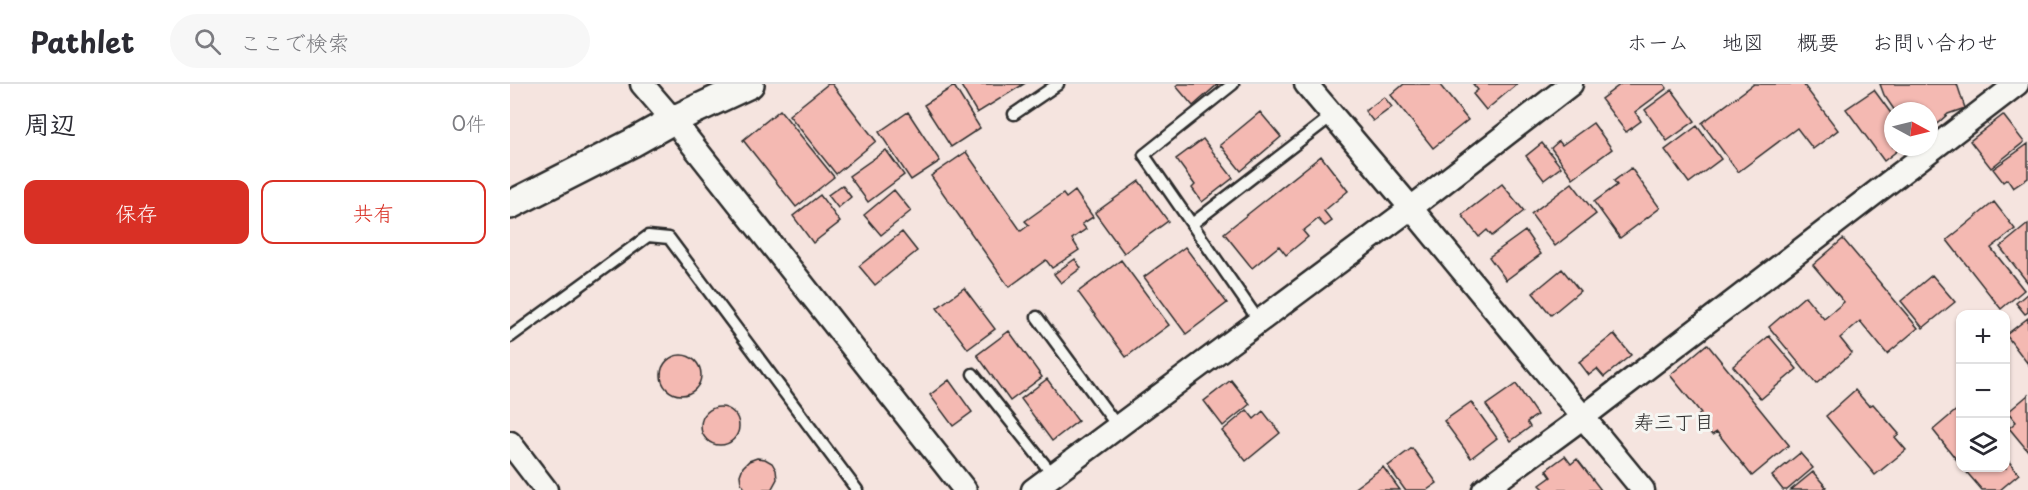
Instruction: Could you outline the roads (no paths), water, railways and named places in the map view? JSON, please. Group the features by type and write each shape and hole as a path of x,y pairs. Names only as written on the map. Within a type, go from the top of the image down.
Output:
{"street":[{"path":"642,84 673,120 965,490"},
{"path":"510,205 673,120 750,84"},
{"path":"1306,84 1643,490"},
{"path":"1033,490 1411,208 1571,84"},
{"path":"1484,490 1582,418 2017,84"},
{"path":"510,443 546,490"}],"lane":[{"path":"1014,114 1058,84"},
{"path":"1233,84 1144,155 1259,321"},
{"path":"1192,224 1333,115"},
{"path":"510,337 648,236 669,238 857,490"},
{"path":"1036,317 1118,427"},
{"path":"973,374 1053,475"}],"district":[{"name":"寿三丁目","path":"1674,422"}]}
